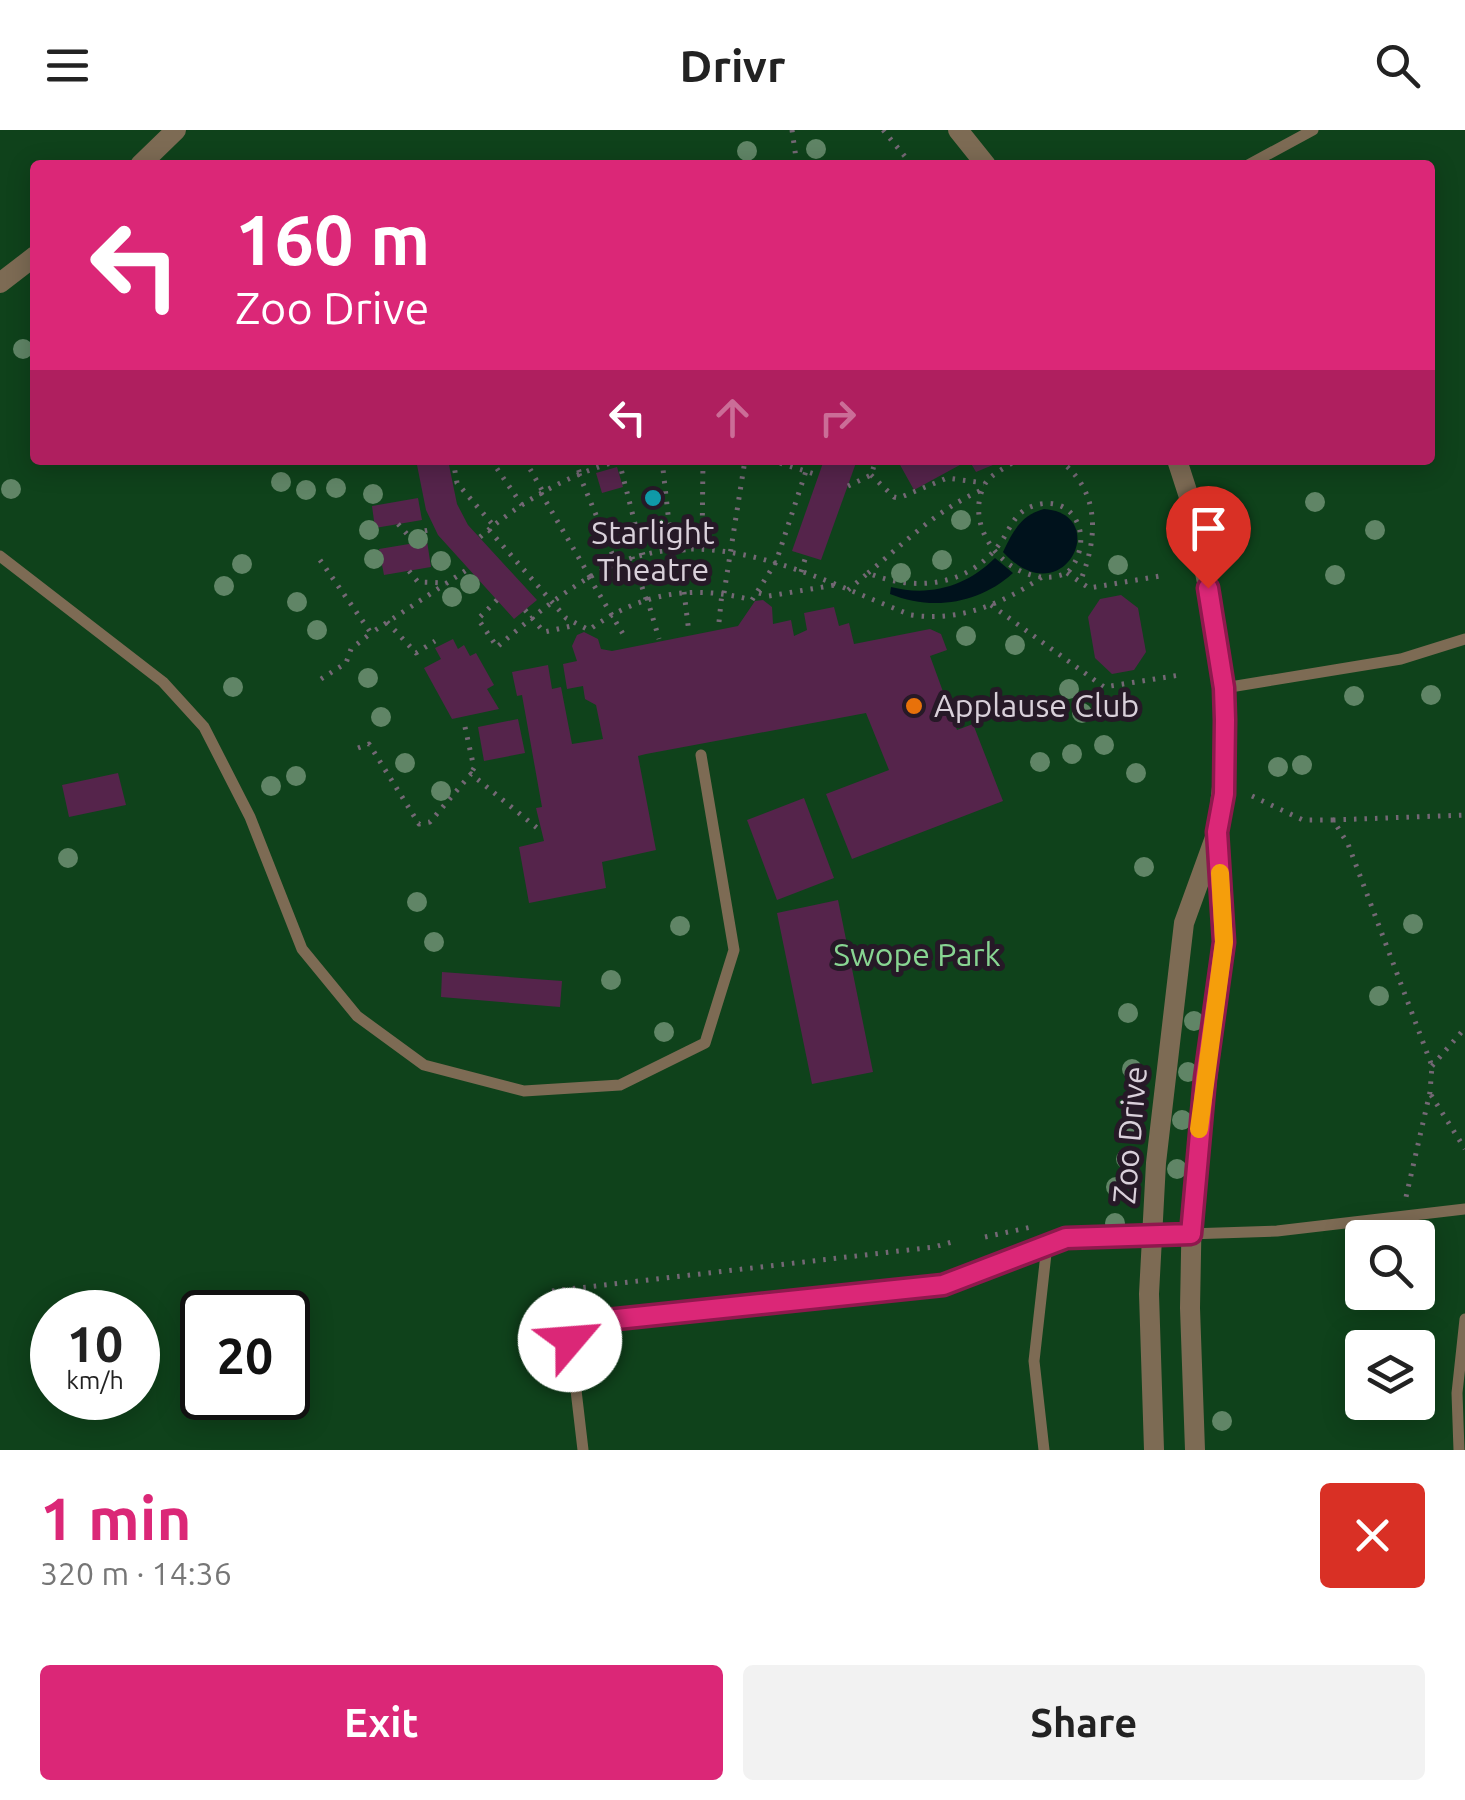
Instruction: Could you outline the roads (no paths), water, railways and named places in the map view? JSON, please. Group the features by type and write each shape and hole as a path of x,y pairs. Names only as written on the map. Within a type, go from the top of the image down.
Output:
{"street":[{"path":"145,160 176,130"},
{"path":"958,130 982,160"},
{"path":"0,283 30,260"},
{"name":"Zoo Drive","path":"1179,465 1208,588 1224,688 1226,751 1217,832 1224,942 1205,1078 1191,1234 1195,1450"},
{"name":"Zoo Drive","path":"1154,1450 1149,1312 1156,1163 1184,923 1217,832"}],"lane":[{"path":"1257,160 1312,130"},
{"path":"0,556 163,682 204,728 250,816 302,948 357,1016 424,1065 524,1091 620,1085 705,1043 734,950 701,755"},
{"path":"1224,688 1401,659 1465,639"},
{"path":"583,1450 570,1340 578,1325 943,1285 1066,1238 1277,1231 1465,1209"},
{"path":"1044,1450 1034,1361 1047,1246"},
{"path":"1459,1450 1457,1393 1465,1319"}],"water":[{"path":"1044,509 1065,515 1075,527 1077,542 1072,557 1061,568 1044,573 1025,569 1003,552 1019,525 1029,515"},
{"path":"995,558 1013,573 970,598 938,603 890,594 891,587 920,591 947,587 972,576"}],"place":[{"name":"Starlight Theatre","path":"653,498"},
{"name":"Applause Club","path":"914,706"}],"park label":[{"name":"Swope Park","path":"917,955"}]}
